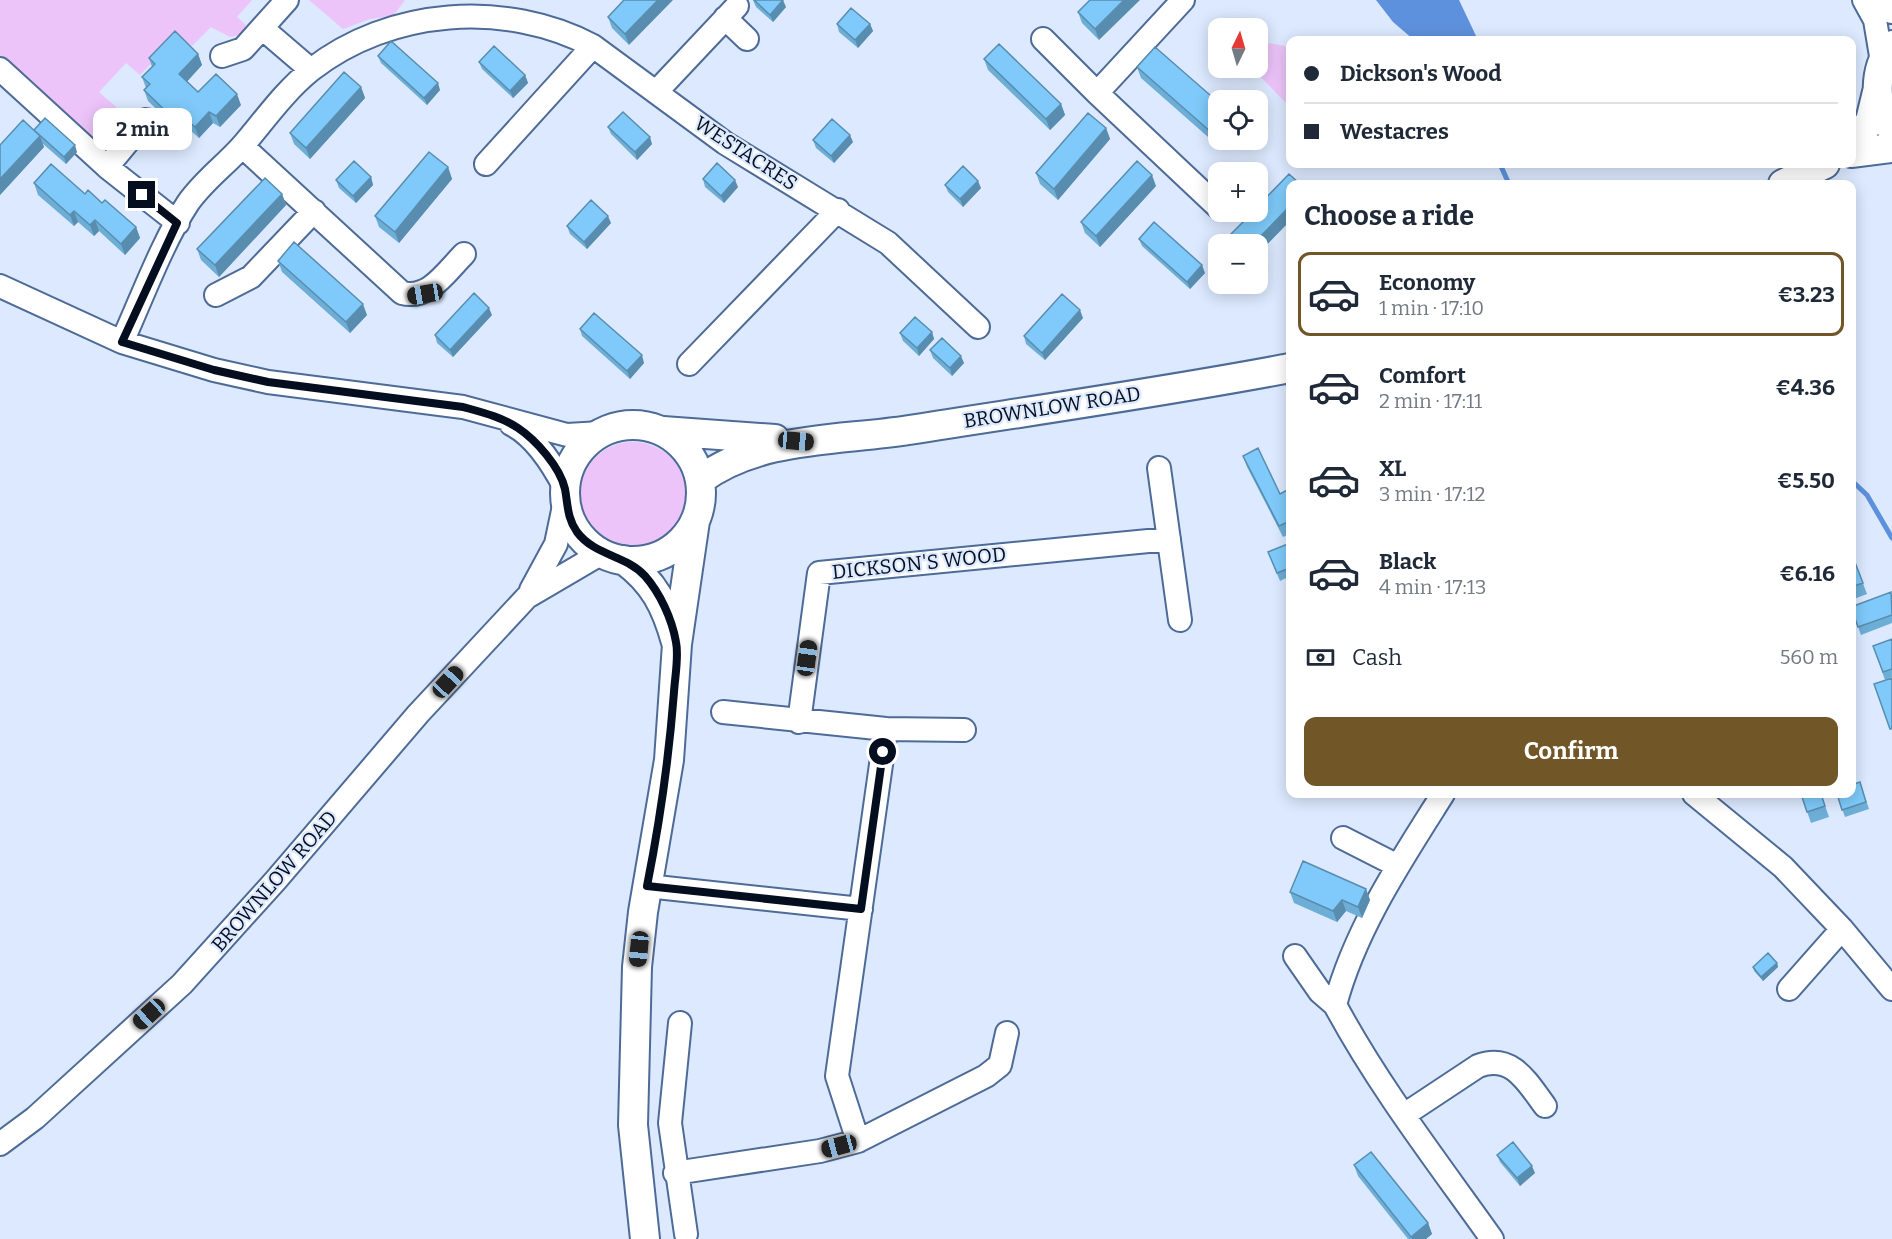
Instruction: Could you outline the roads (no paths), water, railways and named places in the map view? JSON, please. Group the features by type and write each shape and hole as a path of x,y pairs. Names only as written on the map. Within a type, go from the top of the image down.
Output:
{"main road":[{"path":"1856,140 1870,121 1887,54"},
{"path":"1877,92 1881,110 1892,129"},
{"path":"1856,152 1892,148"},
{"path":"1791,180 1817,168"},
{"name":"BROWNLOW ROAD","path":"700,480 719,465 741,456 781,446 881,435 1286,369"},
{"path":"645,1239 633,1125 637,967 647,886 669,760 677,644 695,521 701,501 700,480 687,452 680,443 663,431 642,425 621,425 586,442 575,456 568,471 565,495 569,517 577,532 588,544 644,575 655,589 670,621 677,644"},
{"name":"BROWNLOW ROAD","path":"663,431 813,442"},
{"path":"613,557 645,560 666,552 683,539 695,521"}],"street":[{"path":"222,56 243,49 287,0"},
{"path":"1097,93 1183,0"},
{"path":"1864,0 1875,20 1887,54"},
{"path":"1870,0 1892,12"},
{"name":"WESTACRES","path":"122,342 177,223 211,174 243,146 275,104 311,70 356,40 425,9 523,17 580,38 657,91 725,143 838,210 888,243 978,327"},
{"path":"657,91 731,12 747,39"},
{"path":"262,28 311,70"},
{"path":"1043,39 1208,207"},
{"path":"486,164 593,46"},
{"path":"0,69 107,167 177,223"},
{"path":"107,167 146,120"},
{"path":"243,146 402,292 412,296 425,294 464,254"},
{"path":"689,364 838,210"},
{"path":"216,296 251,277 314,211"},
{"path":"0,286 122,342 214,370 268,382 463,407 567,435 601,433"},
{"path":"492,415 518,428 545,455 565,495"},
{"path":"1159,468 1180,620"},
{"name":"BROWNLOW ROAD","path":"0,1144 35,1118 182,984 276,880 418,714 527,597 556,544 565,495"},
{"name":"DICKSON'S WOOD","path":"799,722 819,573 1169,538"},
{"name":"BROWNLOW ROAD","path":"527,597 613,557"},
{"path":"723,712 799,722 886,729 964,730"},
{"path":"858,1141 837,1076 886,729"},
{"path":"1335,1005 1343,973 1398,866 1440,798"},
{"path":"1699,798 1783,867 1842,929 1892,989"},
{"path":"1343,838 1398,866"},
{"path":"647,886 861,909"},
{"path":"1789,989 1842,929"},
{"path":"1295,956 1320,992 1335,1005 1354,1040 1492,1239"},
{"path":"680,1023 670,1123 675,1173 686,1234"},
{"path":"675,1173 820,1151 858,1141 986,1076 1000,1065 1007,1034"},
{"path":"1404,1114 1478,1066 1488,1062 1499,1062 1517,1070 1545,1106"}],"water":[{"path":"1376,0 1459,0 1476,36 1409,36 1393,22"}],"waterway":[{"path":"1502,168 1507,180"},
{"path":"1856,485 1867,495 1892,538"}]}
